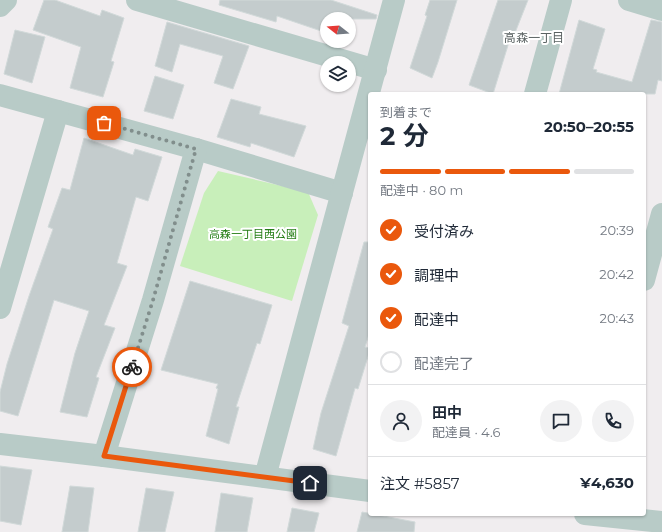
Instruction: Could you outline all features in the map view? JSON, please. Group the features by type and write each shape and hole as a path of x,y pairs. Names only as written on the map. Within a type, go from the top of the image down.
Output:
{"street":[{"path":"0,6 6,0"},
{"path":"137,0 376,70"},
{"path":"370,92 394,0"},
{"path":"536,92 561,0"},
{"path":"629,0 662,10"},
{"path":"0,95 196,149 342,193"},
{"path":"265,478 368,99"},
{"path":"0,308 58,111"},
{"path":"104,456 153,300 196,149"},
{"path":"646,273 662,214"},
{"path":"0,444 104,456 368,491"},
{"path":"604,516 662,522"}],"green space":[{"name":"高森一丁目西公園","path":"218,171 308,192 318,215 292,301 180,266 204,193"}],"building":[{"path":"44,0 55,0 100,16 102,10 124,18 111,61 114,62 103,97 70,88 81,47 33,30"},
{"path":"220,0 331,0 377,15 376,19 356,19 356,12 320,12 320,31 277,16 276,22 219,5"},
{"path":"430,0 457,0 432,78 410,68 427,16 425,15"},
{"path":"498,0 528,0 511,43 509,42 494,92 488,92 469,85"},
{"path":"579,20 605,29 593,69 597,70 596,72 632,82 651,20 662,22 662,81 658,80 655,94 646,94 646,92 560,92"},
{"path":"167,22 249,46 233,89 214,83 223,56 180,44 172,72 155,66"},
{"path":"15,30 45,37 32,83 4,74"},
{"path":"155,76 184,85 173,119 144,111"},
{"path":"231,99 261,107 259,114 306,126 294,157 251,143 250,147 217,137"},
{"path":"84,138 133,155 135,149 162,157 148,201 136,197 117,263 127,266 104,325 115,328 96,377 99,378 87,417 60,412 75,353 89,311 54,300 18,416 0,411 0,392 7,364 29,296 53,229 48,227 62,188 70,190"},
{"path":"364,242 368,242 368,337 365,347 368,348 368,356 358,389 355,388 336,456 313,449 321,413 349,326 342,323"},
{"path":"190,281 272,305 260,344 257,343 236,407 239,407 229,444 206,436 218,384 161,370"},
{"path":"0,466 32,470 21,525 0,521"},
{"path":"70,486 94,488 88,532 62,532"},
{"path":"146,488 174,492 165,532 138,532"},
{"path":"221,493 253,498 247,532 215,532"},
{"path":"292,508 319,513 314,532 287,532"},
{"path":"362,512 368,513 368,516 383,516 415,522 414,532 357,532"}],"way so far":[{"path":"104,123 196,149 153,300 132,367"}],"district":[{"name":"高森一丁目","path":"534,37"}],"route":[{"path":"132,367 104,456 310,483"}]}
